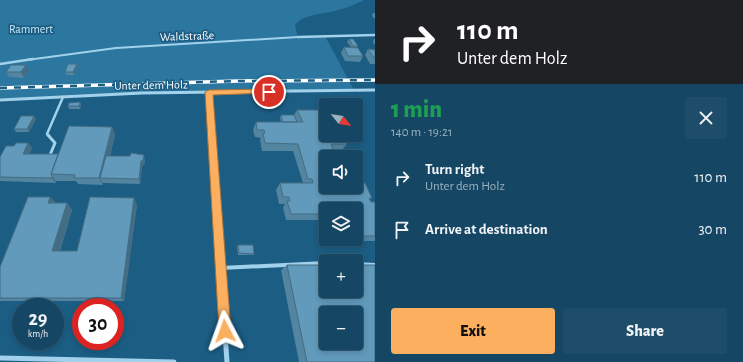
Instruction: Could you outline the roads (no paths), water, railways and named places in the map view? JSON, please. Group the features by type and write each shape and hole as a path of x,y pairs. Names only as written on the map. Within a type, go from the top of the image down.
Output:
{"street":[{"name":"Waldstraße","path":"298,37 375,35"},
{"name":"Unter dem Holz","path":"0,100 63,96 209,92 375,90"},
{"path":"209,92 227,362"},
{"path":"0,358 174,362"}],"lane":[{"name":"Waldstraße","path":"0,64 58,55 132,47 258,41 298,37"},
{"path":"50,155 55,143 47,134 63,96"},
{"path":"221,268 319,263"},
{"path":"363,264 375,265"}],"railway":[{"path":"0,88 238,81 375,80"}],"park label":[{"name":"Rammert","path":"31,29"}]}
